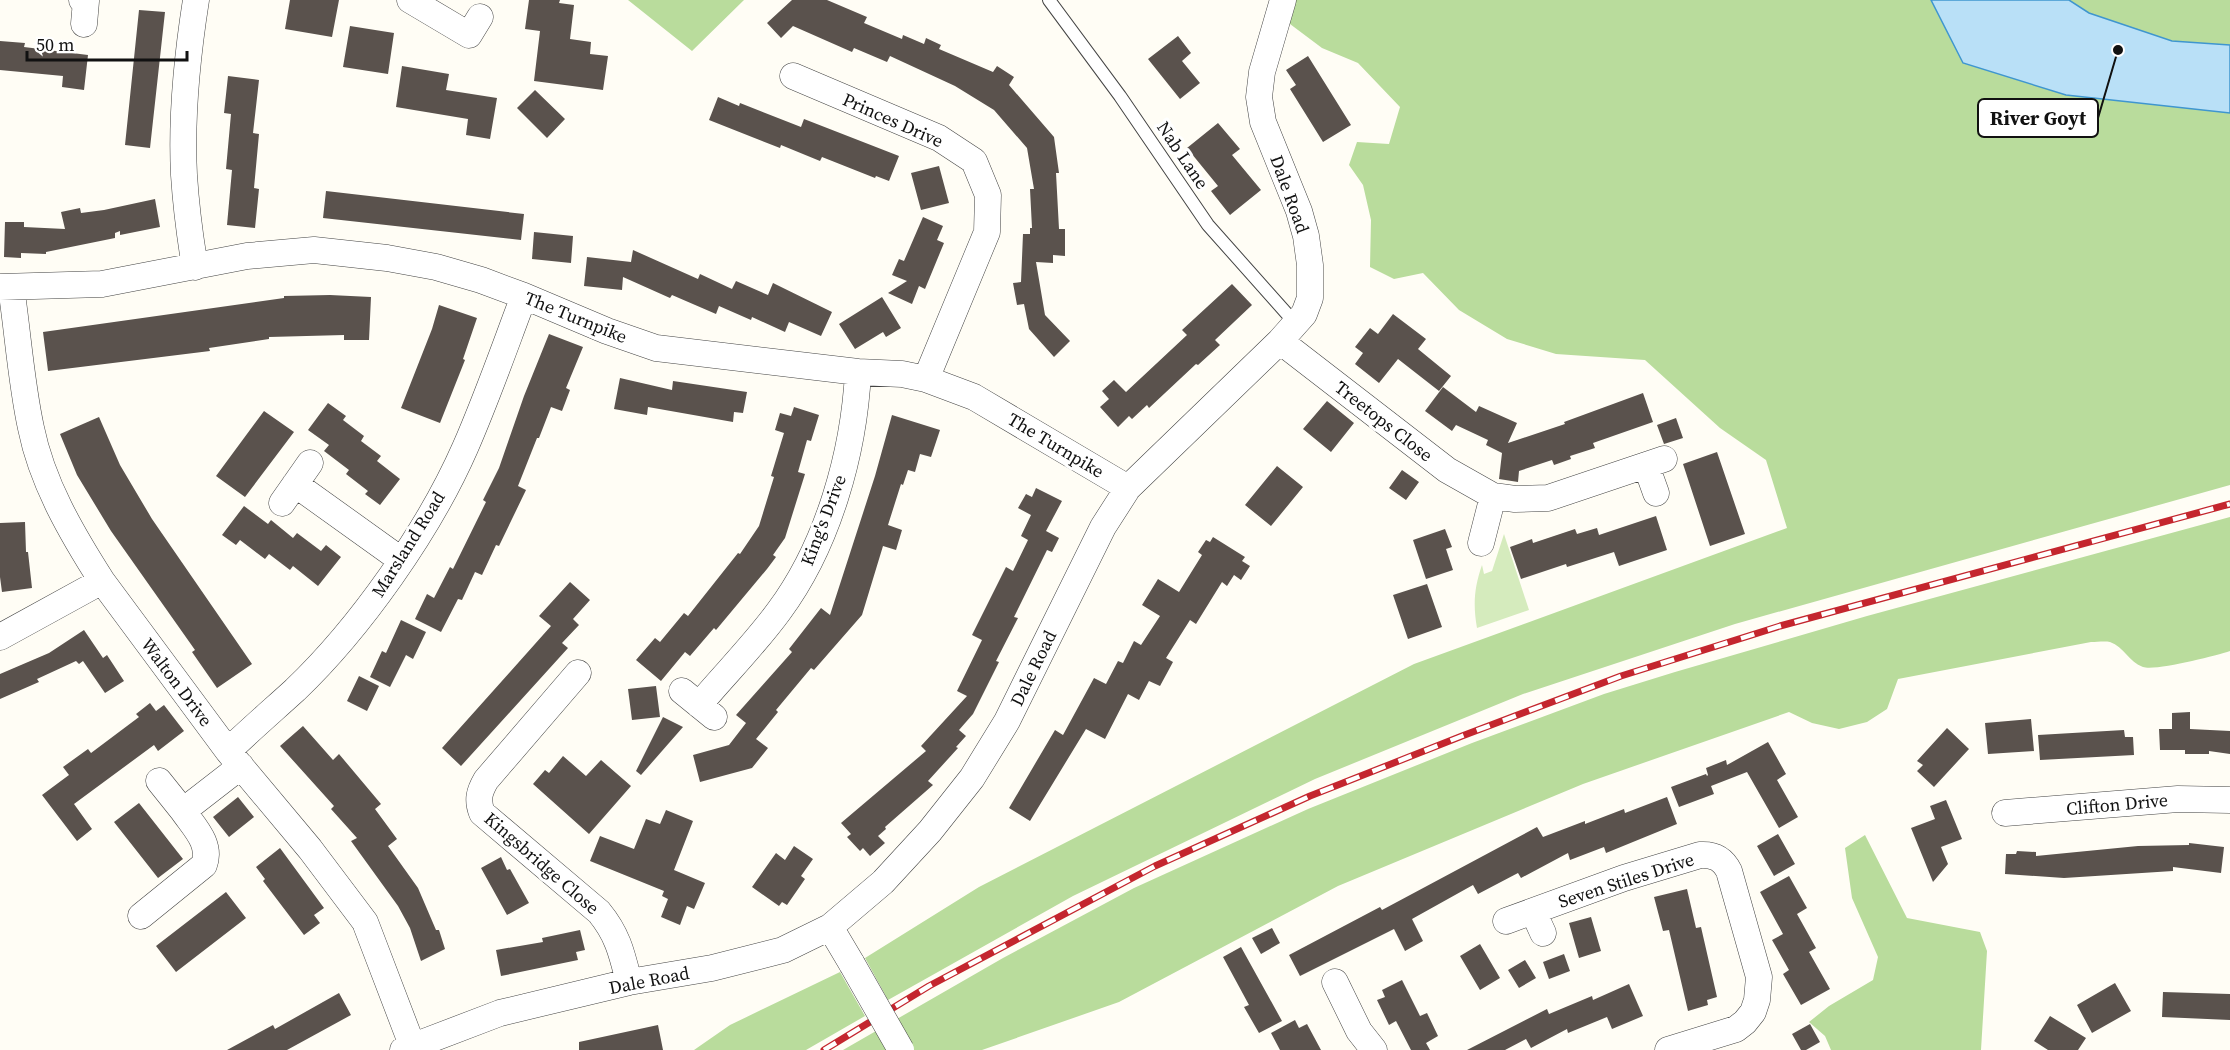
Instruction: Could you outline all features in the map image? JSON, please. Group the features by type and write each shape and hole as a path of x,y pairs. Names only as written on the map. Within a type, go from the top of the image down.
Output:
{"street":[{"path":"195,267 184,174 184,118 190,38 196,0"},
{"path":"410,0 469,35 480,17"},
{"name":"Dale Road","path":"407,1048 500,1013 628,982 712,968 783,950 830,927 883,882 930,831 972,778 1006,721 1103,527 1128,488 1304,314 1310,298 1310,265 1306,236 1299,211 1263,122 1259,97 1262,72 1283,0"},
{"name":"Princes Drive","path":"793,76 939,138 974,161 988,195 987,232 926,379"},
{"name":"The Turnpike","path":"6,287 102,284 247,256 314,250 387,258 436,267 524,296 607,331 656,348 858,372 902,374 926,379 974,396 1128,488"},
{"name":"Walton Drive","path":"6,287 31,429 49,486 84,552 102,580 234,758 310,849 365,922 407,1048"},
{"name":"Marsland Road","path":"183,811 361,617 401,560 432,512 464,450 524,296"},
{"name":"Treetops Close","path":"1288,332 1447,470 1492,496 1515,499 1548,498 1655,462 1656,494"},
{"name":"King's Drive","path":"698,704 779,611 811,561 849,447 856,410 858,372"},
{"path":"310,463 289,494 401,560"},
{"path":"1480,543 1492,496"},
{"path":"0,637 102,580"},
{"name":"Kingsbridge Close","path":"578,673 567,702 486,780 480,791 478,803 482,813 599,912 612,927 619,943 628,982"},
{"path":"141,916 198,871 207,858 203,840 159,781"},
{"name":"Clifton Drive","path":"2005,813 2178,799 2230,800"},
{"name":"Seven Stiles Drive","path":"1506,921 1538,922 1624,878 1700,855 1721,853 1729,871 1759,977 1757,1000 1753,1012 1736,1029 1668,1050"},
{"path":"830,927 902,1050"},
{"path":"1334,982 1359,1031 1374,1050"}],"lane":[{"name":"Nab Lane","path":"1049,0 1120,96 1208,225 1288,332"}],"green space":[{"path":"628,0 744,0 692,51"},
{"path":"1291,0 2230,0 2230,485 1735,624 1523,694 1315,779 1073,896 888,1000 865,958 979,887 1414,664 1787,528 1766,460 1720,428 1645,360 1556,354 1507,339 1459,310 1423,273 1394,279 1370,267 1371,220 1363,185 1349,165 1357,142 1389,144 1400,107 1358,63 1322,48 1286,21"},
{"path":"2230,517 2230,651 2150,668 2138,665 2115,644 2091,642 1898,679 1887,709 1867,722 1839,729 1812,723 1789,712 1583,784 1338,886 1119,1002 982,1050 843,1050 1003,958 1134,888 1308,809 1472,743 1604,694 1675,672 1867,616"},
{"path":"1504,534 1529,610 1477,628 1475,596 1479,573 1482,565 1484,574 1492,571"},
{"path":"1865,835 1907,918 1980,932 1987,951 1981,1050 1831,1050 1825,1036 1809,1022 1829,1006 1873,980 1878,957 1852,898 1845,848"},
{"path":"840,972 865,1016 806,1050 694,1050 730,1025"}],"water":[{"path":"1931,0 2069,0 2089,13 2172,41 2230,45 2230,113 2066,95 1963,63"}],"building":[{"path":"290,0 339,0 332,37 285,29"},
{"path":"529,0 560,0 559,3 574,5 570,39 591,42 590,54 608,56 603,90 534,81 540,31 525,29"},
{"path":"792,0 827,0 867,17 864,23 902,39 903,35 924,44 926,38 941,45 939,49 993,72 997,66 1014,77 1009,85 1054,137 1059,173 1056,173 1059,229 1065,229 1065,256 1053,255 1053,263 1036,262 1045,315 1070,341 1054,357 1029,329 1024,304 1017,305 1013,283 1021,282 1023,234 1030,234 1030,228 1032,228 1030,189 1034,189 1027,148 994,110 955,86 890,56 887,62 854,48 852,52 793,26 781,38 767,23"},
{"path":"139,10 165,12 150,148 125,145"},
{"path":"350,26 394,33 388,74 343,67"},
{"path":"1178,36 1191,53 1182,61 1200,83 1180,99 1148,59"},
{"path":"0,41 25,43 24,47 88,55 84,90 62,87 63,76 0,70"},
{"path":"1308,56 1351,125 1323,142 1290,89 1296,85 1286,70"},
{"path":"402,66 449,74 446,90 497,98 490,139 466,135 468,119 396,107"},
{"path":"228,76 259,80 253,133 259,134 254,188 259,189 255,228 227,225 232,170 226,169 231,114 224,113"},
{"path":"535,90 565,119 547,138 517,108"},
{"path":"718,97 739,106 740,103 801,127 804,119 899,156 889,181 876,176 875,178 822,157 820,161 781,145 780,148 709,120"},
{"path":"1218,123 1240,149 1232,155 1261,190 1230,215 1211,191 1218,186 1187,148"},
{"path":"939,166 949,203 921,210 911,173"},
{"path":"326,191 524,214 521,240 323,218"},
{"path":"155,199 160,227 120,235 120,231 115,233 115,238 46,252 46,254 21,253 21,258 4,257 5,222 24,222 24,227 65,229 61,212 80,208 81,213 104,210"},
{"path":"923,217 943,226 937,240 944,243 925,289 919,286 912,304 888,293 907,281 892,275 899,259 904,261"},
{"path":"534,232 573,236 571,263 532,259"},
{"path":"633,250 698,279 700,274 732,289 736,281 768,295 773,283 832,312 821,336 789,322 785,332 752,317 751,320 719,306 716,314 672,295 670,298 623,277 622,290 584,286 587,257 631,262"},
{"path":"1232,284 1252,305 1215,340 1220,345 1149,408 1147,405 1132,419 1129,416 1118,427 1100,407 1109,399 1102,391 1114,380 1126,392 1187,335 1182,330"},
{"path":"284,296 371,297 369,340 344,340 344,335 269,337 269,339 209,348 210,351 48,371 43,332 284,298"},
{"path":"882,297 901,328 886,337 883,332 855,349 839,324"},
{"path":"439,305 477,318 463,359 465,360 440,423 401,408"},
{"path":"1393,314 1426,339 1418,349 1451,376 1439,391 1398,359 1379,383 1355,364 1363,353 1355,347 1370,328 1378,334"},
{"path":"549,334 583,347 566,388 570,390 562,411 551,407 518,486 526,490 499,546 496,545 482,575 475,572 462,600 458,599 441,632 415,619 427,594 434,598 450,567 453,569 486,502 483,500 499,468"},
{"path":"620,378 672,390 673,381 747,392 743,413 734,412 733,422 648,407 647,415 614,409"},
{"path":"1443,387 1476,412 1479,406 1517,423 1508,443 1565,424 1564,422 1643,393 1653,422 1593,443 1595,448 1570,456 1571,459 1554,465 1552,460 1519,471 1518,482 1499,479 1502,453 1486,445 1488,440 1456,425 1452,431 1425,411"},
{"path":"1327,401 1354,423 1331,452 1303,429"},
{"path":"328,403 346,416 343,420 364,436 361,441 381,456 377,461 400,479 380,505 365,494 368,491 346,474 349,470 324,451 329,445 308,430"},
{"path":"794,407 819,415 811,441 807,440 798,472 805,474 785,538 773,555 776,557 716,630 714,628 690,656 685,652 661,681 636,660 655,638 660,642 684,613 688,616 738,553 740,554 759,526 784,433 775,430 780,413 791,416"},
{"path":"264,411 294,432 245,497 216,476"},
{"path":"892,415 940,430 931,457 920,454 915,472 908,470 903,485 901,484 888,525 902,530 896,550 883,546 862,615 814,670 811,668 776,710 778,712 756,739 768,748 752,768 700,782 693,755 729,745 746,723 736,715 792,652 789,649 821,608 830,615 875,476"},
{"path":"99,417 120,465 152,519 252,664 217,688 192,652 195,650 111,531 77,475 60,434"},
{"path":"1676,418 1683,438 1664,444 1657,425"},
{"path":"1717,452 1745,534 1710,546 1683,464"},
{"path":"1277,466 1303,487 1271,526 1245,505"},
{"path":"1402,470 1419,482 1406,500 1389,488"},
{"path":"1036,488 1062,501 1046,531 1059,538 1052,552 1047,550 1014,617 1018,618 996,661 999,662 973,714 959,730 966,736 928,781 933,785 885,827 886,829 878,836 885,843 870,856 863,848 860,851 847,837 851,834 841,823 926,751 921,746 967,696 957,691 982,640 972,635 1006,567 1013,571 1028,540 1021,536 1031,515 1018,508 1026,494 1032,497"},
{"path":"244,506 268,524 271,520 293,538 297,533 321,551 326,545 341,557 318,586 293,566 290,570 269,554 265,559 240,540 236,545 222,535"},
{"path":"1656,516 1667,550 1619,566 1614,552 1567,567 1566,564 1521,579 1510,547 1532,539 1533,543 1575,529 1577,534 1597,528 1599,535"},
{"path":"25,522 26,552 28,552 32,588 2,592 0,523"},
{"path":"1445,529 1452,547 1446,549 1453,570 1426,579 1413,540"},
{"path":"1213,537 1245,557 1242,561 1250,566 1241,580 1234,575 1227,586 1222,582 1196,624 1190,620 1166,658 1173,662 1160,686 1149,681 1139,700 1128,694 1105,739 1086,729 1030,821 1009,808 1055,730 1063,735 1094,678 1106,684 1118,661 1123,663 1134,641 1141,645 1160,616 1142,605 1158,579 1179,592 1202,555 1198,552 1206,540 1210,542"},
{"path":"570,582 590,600 573,619 579,625 562,643 568,648 461,766 442,748 551,626 539,616"},
{"path":"1427,584 1442,627 1408,639 1393,595"},
{"path":"401,620 426,632 413,659 406,655 390,687 370,677 382,651 386,653"},
{"path":"84,630 103,658 107,655 124,681 105,693 83,661 79,664 76,661 37,679 39,682 0,699 0,674 49,653"},
{"path":"359,676 379,686 367,711 347,701"},
{"path":"656,686 660,717 632,720 628,689"},
{"path":"150,703 156,711 164,705 184,731 158,751 154,745 74,804 92,829 77,841 42,795 69,775 63,767 88,749 91,753 139,717 136,714"},
{"path":"2190,712 2190,729 2230,731 2230,754 2209,751 2209,754 2185,754 2185,750 2160,750 2159,729 2172,729 2172,713"},
{"path":"663,717 683,727 641,775 636,771"},
{"path":"2031,719 2034,751 1988,754 1985,723"},
{"path":"303,726 333,760 339,754 381,804 375,809 397,839 388,846 418,888 436,930 439,930 445,949 421,961 410,928 398,906 351,841 357,838 331,809 334,806 280,746"},
{"path":"1947,728 1969,749 1934,787 1917,771 1923,765 1917,761"},
{"path":"2124,730 2125,737 2133,737 2134,755 2040,760 2038,735"},
{"path":"1768,742 1786,774 1777,780 1798,817 1779,828 1747,772 1711,786 1714,794 1679,807 1671,787 1706,774 1707,776 1706,768 1726,760 1727,765"},
{"path":"563,756 586,776 601,760 631,786 589,834 533,784 545,770 549,773"},
{"path":"238,797 254,817 229,837 213,817"},
{"path":"1667,797 1677,824 1606,853 1604,847 1570,860 1568,853 1521,878 1518,873 1478,894 1473,885 1412,919 1423,941 1405,951 1394,929 1300,976 1289,955 1380,907 1382,910 1537,827 1543,837 1624,809 1625,813"},
{"path":"1946,800 1962,839 1941,847 1948,864 1933,882 1911,828 1935,819 1930,806"},
{"path":"139,803 183,859 158,878 114,822"},
{"path":"666,810 693,821 674,870 705,883 694,909 687,906 680,925 661,917 668,899 662,896 664,891 590,861 600,836 634,849 646,819 660,824"},
{"path":"1778,834 1795,864 1774,876 1757,846"},
{"path":"2189,843 2224,847 2221,873 2173,867 2173,871 2064,878 2005,874 2006,854 2016,854 2017,851 2036,852 2036,856 2138,846 2189,845"},
{"path":"794,846 813,859 801,876 805,879 787,905 782,902 779,906 752,887 776,853 785,860"},
{"path":"280,848 324,908 314,915 320,923 304,935 263,881 265,879 256,867"},
{"path":"501,857 529,903 507,915 481,868"},
{"path":"1789,876 1807,908 1797,914 1816,948 1809,952 1830,989 1801,1005 1783,974 1789,970 1772,940 1783,934 1760,892"},
{"path":"1687,889 1696,928 1701,927 1717,997 1707,1000 1708,1005 1688,1011 1669,930 1663,931 1654,897"},
{"path":"226,892 246,918 176,972 156,946"},
{"path":"1591,917 1601,951 1579,958 1569,923"},
{"path":"1272,928 1280,943 1261,954 1252,938"},
{"path":"580,930 585,950 576,952 578,960 501,976 496,950 543,942 542,938"},
{"path":"1480,944 1500,978 1480,990 1460,956"},
{"path":"1241,947 1282,1021 1259,1033 1244,1007 1249,1005 1223,957"},
{"path":"1564,954 1570,971 1549,979 1543,962"},
{"path":"1525,960 1536,978 1519,988 1508,970"},
{"path":"1402,980 1420,1016 1427,1013 1438,1036 1426,1043 1430,1050 1411,1050 1396,1021 1389,1025 1377,1000 1385,997 1382,990"},
{"path":"2115,983 2131,1011 2092,1033 2077,1005"},
{"path":"1629,984 1643,1016 1612,1029 1607,1017 1568,1033 1567,1029 1531,1048 1526,1039 1505,1050 1467,1050 1547,1009 1549,1014 1592,996 1593,1000"},
{"path":"2163,992 2230,994 2230,1020 2162,1017"},
{"path":"339,993 351,1015 287,1050 227,1050 273,1025 275,1029"},
{"path":"2050,1016 2086,1038 2078,1050 2048,1050 2034,1041"},
{"path":"1295,1020 1299,1028 1307,1024 1321,1050 1280,1050 1271,1033"},
{"path":"1810,1024 1820,1042 1806,1050 1801,1050 1792,1034"},
{"path":"658,1025 663,1050 579,1050 579,1042"}],"railway":[{"path":"824,1050 929,986 1155,866 1310,796 1462,736 1621,676 1780,626 2230,504"}],"place":[{"name":"River Goyt","path":"2118,50"}]}
